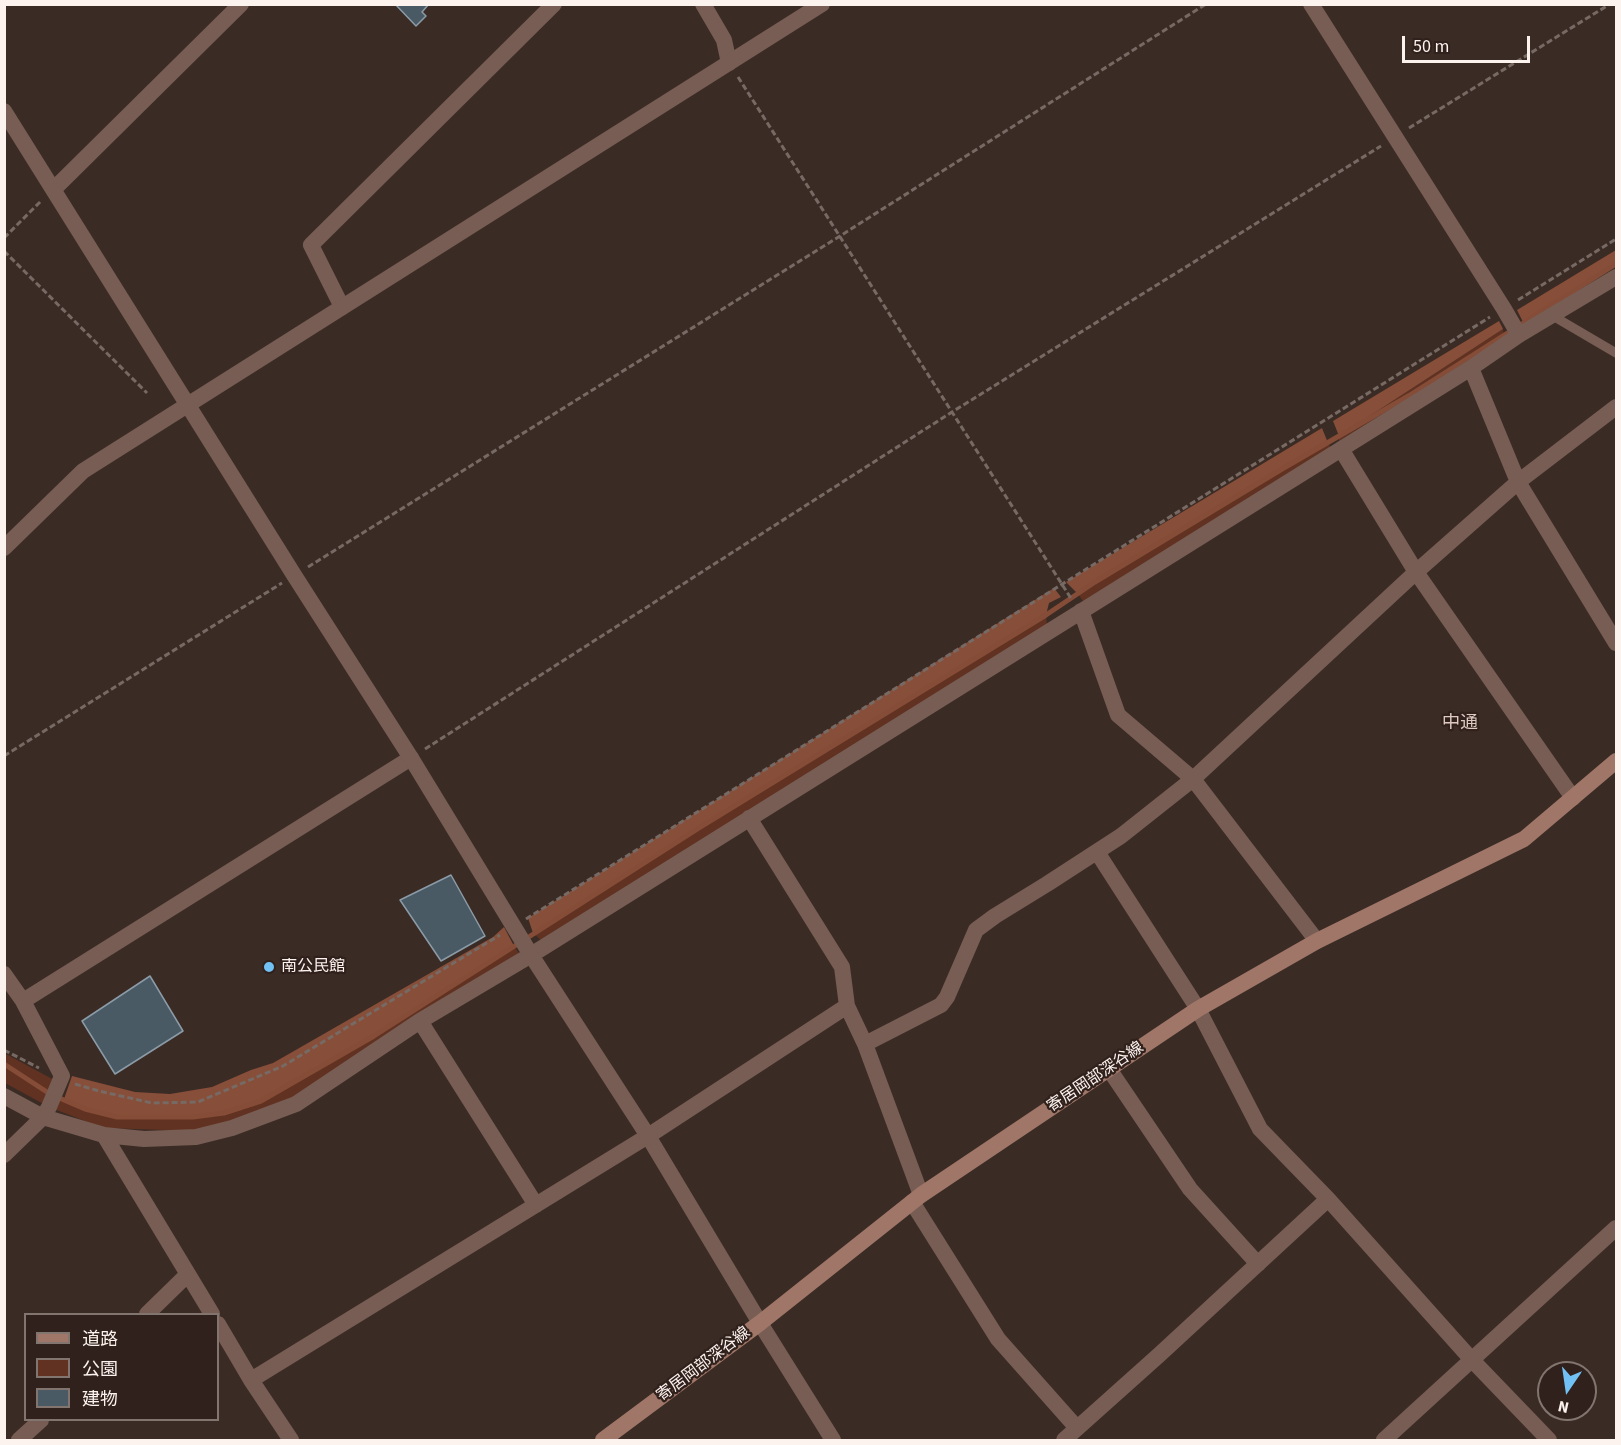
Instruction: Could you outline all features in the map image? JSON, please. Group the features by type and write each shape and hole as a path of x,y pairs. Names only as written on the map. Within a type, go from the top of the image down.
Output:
{"main road":[{"name":"寄居岡部深谷線","path":"603,1440 760,1323 917,1198 1198,1009 1317,941 1524,839 1617,761"}],"street":[{"path":"54,189 241,4"},
{"path":"342,306 310,245 554,4"},
{"path":"703,4 724,40 729,63"},
{"path":"4,548 83,471 822,4"},
{"path":"1311,4 1519,335"},
{"path":"4,111 294,576 411,758 531,955 648,1136 833,1440"},
{"path":"4,1095 104,1135 144,1139 196,1137 232,1128 296,1104 420,1021 531,955 749,818 1078,607 1341,449 1471,368 1519,335 1617,277"},
{"path":"1471,368 1518,482 1617,643"},
{"path":"866,1044 941,1005 947,997 976,930 1121,837 1193,779 1416,572 1518,482 1617,406"},
{"path":"1341,449 1416,572 1573,798"},
{"path":"1078,607 1118,715 1193,779 1317,941"},
{"path":"23,1001 411,758"},
{"path":"749,818 842,967 847,1006 866,1044 917,1198 998,1339 1077,1428"},
{"path":"1097,852 1198,1009 1260,1129 1328,1199 1472,1360 1549,1440"},
{"path":"4,974 23,1001 61,1078 46,1112 4,1155"},
{"path":"251,1380 648,1136 847,1006"},
{"path":"420,1021 536,1205"},
{"path":"1109,1069 1190,1189 1258,1264"},
{"path":"104,1135 211,1313"},
{"path":"1064,1440 1328,1199"},
{"path":"1384,1440 1617,1228"},
{"path":"148,1313 188,1274"},
{"path":"219,1326 251,1380 291,1440"},
{"path":"19,1440 39,1429"}],"lane":[{"path":"1553,316 1617,353"}],"path":[{"path":"4,756 840,236 1206,4"},
{"path":"411,758 952,412 1610,4"},
{"path":"729,63 1078,607"},
{"path":"4,238 54,189"},
{"path":"4,1050 61,1078 99,1091 152,1103 198,1102 283,1066 514,927 1617,239"},
{"path":"4,251 147,393"}],"green space":[{"path":"1503,329 1504,340 1339,441 1339,436"},
{"path":"1328,443 1331,448 1083,601 1078,594"},
{"path":"1046,615 1047,626 541,940 533,933 814,757"},
{"path":"514,946 520,955 293,1099 231,1122 195,1131 103,1128 49,1107 5,1083 4,1053 56,1081 50,1094 85,1109 152,1118 193,1117 224,1113 261,1101 374,1036"}],"shaded area":[{"path":"1616,250 1616,264 1523,322 1517,310"},
{"path":"1499,321 1503,329 1339,436 1333,421"},
{"path":"1322,428 1328,443 1078,594 1066,582"},
{"path":"1054,588 1061,597 1049,603 1046,615 533,933 528,918"},
{"path":"504,927 514,946 374,1036 261,1101 224,1113 193,1117 152,1118 117,1117 85,1109 64,1099 72,1076 135,1092 170,1094 212,1087 273,1063 493,937"}],"building":[{"path":"395,4 429,4 422,12 426,16 416,26"},
{"path":"451,875 485,936 441,961 400,900"},
{"path":"150,976 183,1031 115,1074 82,1021"}],"waterway":[{"path":"4,1064 50,1094 85,1109 117,1117 193,1117 224,1113 261,1101 374,1036 699,828 1046,615 1095,582 1410,395 1616,264"}],"place":[{"name":"南公民館","path":"269,967"}],"district":[{"name":"中通","path":"1460,724"}]}
